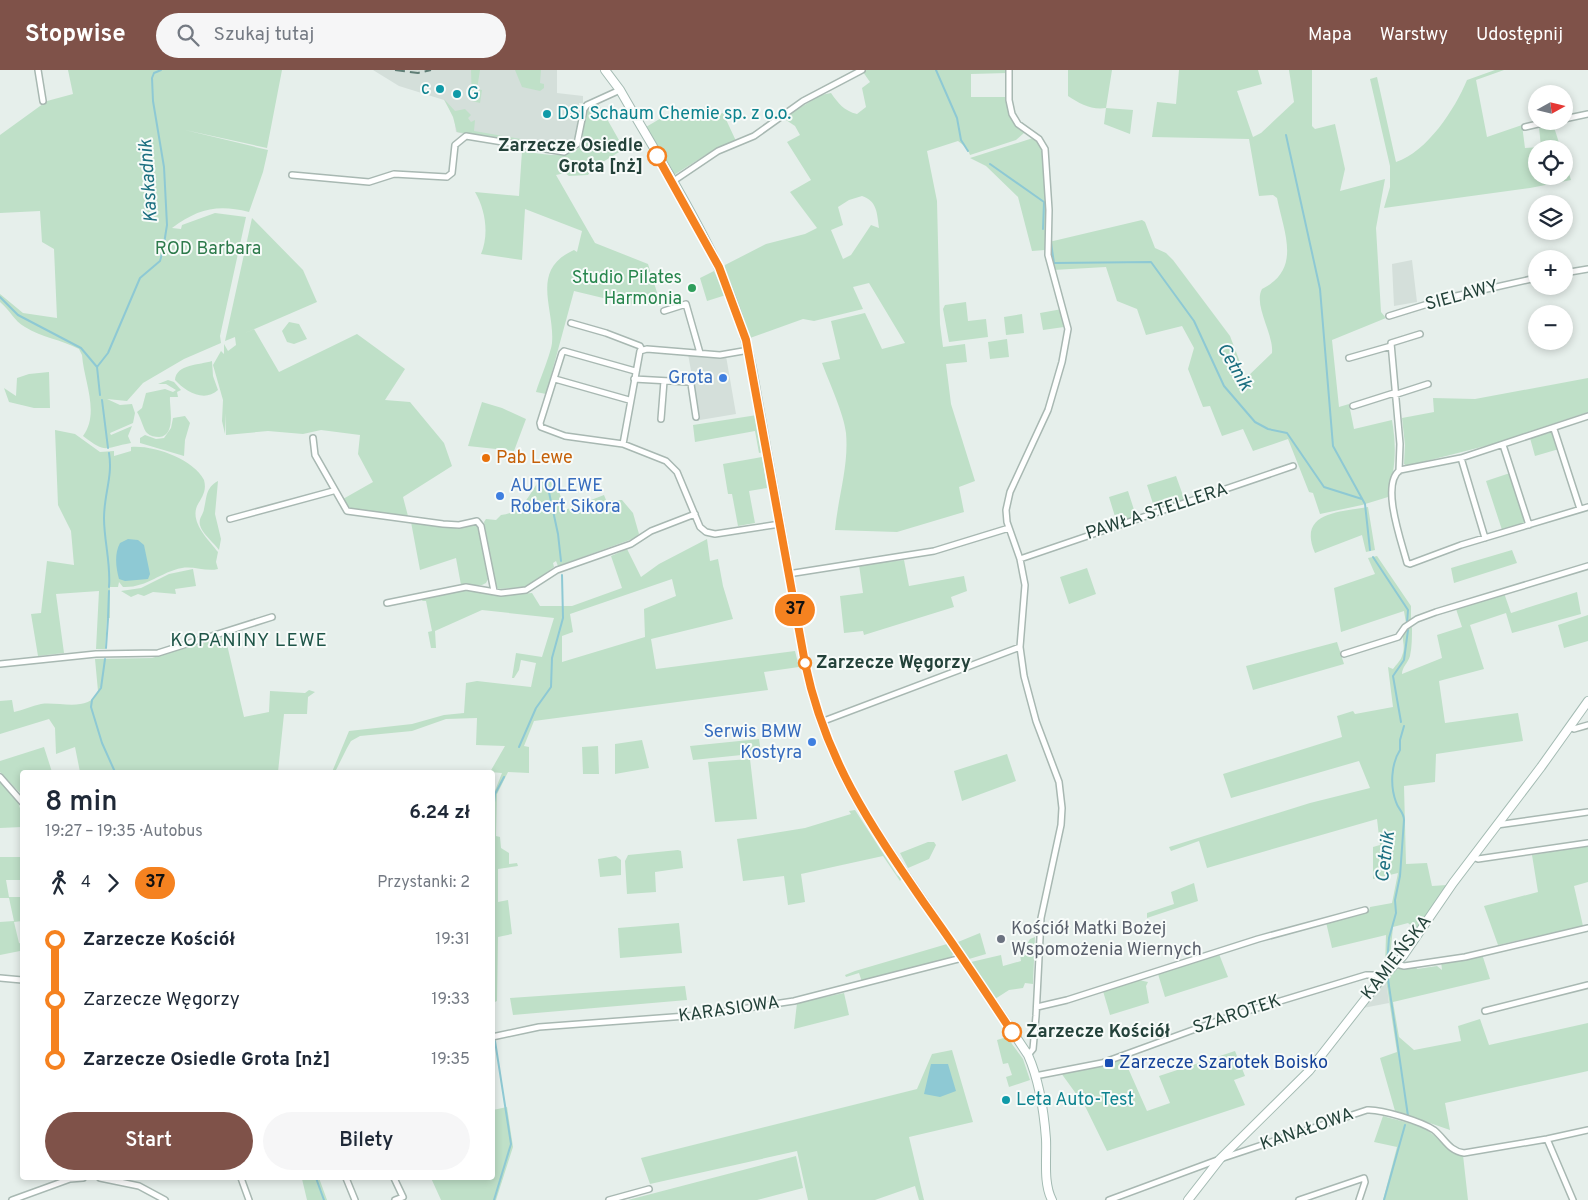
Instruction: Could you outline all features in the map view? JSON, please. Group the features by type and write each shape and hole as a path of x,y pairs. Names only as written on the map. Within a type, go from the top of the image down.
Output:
{"street":[{"path":"38,70 43,101"},
{"path":"606,70 620,90 719,267 740,320 749,350 788,574 809,681 820,723 838,766 860,807 1028,1055 1035,1076 1044,1117 1047,1187 1052,1200"},
{"path":"672,182 718,151 754,136 803,102 862,70"},
{"path":"1009,70 1009,100 1012,114 1018,124 1039,139 1045,150 1049,210 1048,255 1068,329 1064,355 1048,410 1007,501 1006,515 1020,558 1025,586 1020,647 1029,699 1059,782 1062,808 1061,825 1041,918 1033,1049 1028,1055"},
{"path":"292,175 369,182 394,174 447,177 452,173 455,145 466,136 558,152 566,151 574,148 578,142 584,108 620,90"},
{"path":"1573,117 1588,114"},
{"path":"1573,272 1588,269"},
{"name":"SIELAWY","path":"1389,316 1455,296 1528,280"},
{"path":"664,311 686,304 700,353"},
{"path":"571,323 606,333 640,346 642,350"},
{"name":"SIELAWY","path":"1349,358 1391,346 1391,343 1420,334"},
{"path":"1391,346 1400,444 1399,471 1395,476 1391,498 1407,563 1412,564 1446,550 1588,507"},
{"path":"623,444 638,353 642,350 720,355 749,350"},
{"path":"635,371 567,351 562,353 540,423 541,427 565,436 623,444 671,465 677,472 700,527 712,534 780,524"},
{"path":"555,379 629,400"},
{"path":"634,379 688,382 691,384 696,417"},
{"path":"661,419 664,381"},
{"path":"1353,406 1428,384"},
{"path":"1399,471 1461,458 1554,429 1555,425 1588,416"},
{"path":"1554,429 1580,510"},
{"path":"314,438 315,456 347,511 353,514 459,525 477,520 481,526 494,592"},
{"path":"1504,444 1529,525"},
{"path":"1461,458 1485,538"},
{"name":"PAWŁA STELLERA","path":"1020,558 1293,466"},
{"path":"230,519 334,490"},
{"path":"387,603 466,587 506,593 526,590 556,570 631,544 651,531 695,514"},
{"path":"788,574 934,551 1009,528"},
{"path":"1344,654 1398,637 1405,627 1417,619 1436,612 1588,566"},
{"path":"0,664 96,654 158,653 272,617"},
{"path":"820,723 1020,647"},
{"name":"KAMIEŃSKA","path":"1188,1200 1220,1159 1309,1071 1381,979 1396,964 1472,857 1588,701"},
{"path":"1569,727 1574,729 1588,725"},
{"path":"0,777 20,800"},
{"path":"1497,824 1588,812"},
{"path":"1472,857 1478,859 1588,842"},
{"path":"1036,1007 1067,1000 1258,939 1365,910"},
{"path":"1396,964 1404,966 1464,957 1588,928"},
{"name":"KARASIOWA","path":"495,1036 539,1027 700,1016 794,1001 962,958"},
{"name":"SZAROTEK","path":"1035,1076 1102,1063 1234,1015 1366,975 1375,975 1381,979"},
{"path":"0,978 20,980"},
{"path":"1485,1011 1588,985"},
{"name":"KANAŁOWA","path":"1109,1200 1220,1159 1367,1110 1382,1112 1425,1125 1434,1130 1457,1152 1464,1153 1588,1130"},
{"path":"1546,1139 1573,1200"},
{"path":"1299,1200 1364,1178 1365,1182 1359,1200"},
{"path":"12,1200 67,1180"},
{"path":"110,1180 139,1186 166,1200"},
{"path":"242,1180 249,1200"},
{"path":"347,1180 355,1200"},
{"path":"395,1180 402,1197 395,1200"},
{"path":"608,1200 649,1189"}],"shaded area":[{"path":"373,70 557,70 557,93 583,96 583,103 579,103 578,133 575,143 569,147 559,149 474,133 473,136 456,132 454,117 444,100 399,86"},
{"path":"1412,260 1417,302 1394,306 1392,264"},
{"path":"688,354 726,356 736,414 700,420"},
{"path":"1386,980 1389,1003 1363,1008"}],"green space":[{"name":"ROD Barbara","path":"68,70 282,70 267,148 185,130 268,150 263,172 249,212 227,208 208,210 190,216 172,228 181,229 182,225 215,213 246,217 220,336 221,343 184,359 143,383 127,401 107,399 120,405 132,404 135,413 133,423 110,433 111,435 132,426 128,436 131,443 110,448 101,447 83,436 88,427 91,407 82,355 79,349 38,334 25,327 0,302 0,294 23,313 57,318 54,249 42,242 40,211 0,213 0,135 47,101 73,94"},
{"path":"471,70 480,70 477,89 482,90 480,103 472,101"},
{"path":"515,70 541,70 540,83 544,84 544,88 540,91 522,87"},
{"path":"867,70 1008,70 1008,73 971,74 971,97 1007,97 1010,115 1024,133 1016,140 970,155 967,148 958,141 927,151 937,201 940,324 943,347 965,344 967,362 946,364 951,404 975,481 959,487 964,512 897,532 835,530 847,445 845,425 822,363 840,359 831,321 865,313 882,349 905,343 869,283 853,287 863,309 814,321 803,319 750,338 724,268 725,265 766,244 805,234 817,228 790,192 811,180 787,142 800,135 795,126 783,118 821,95 831,93 848,111 857,114 866,107 862,88 870,82 863,72","holes":["862,196 867,198 875,208 879,228 871,225 851,255 843,259 831,230 843,225 838,207 849,200"]},
{"path":"1068,70 1112,70 1106,108 1086,106 1068,96"},
{"path":"1179,70 1258,70 1262,84 1237,91 1253,137 1261,133 1294,102 1289,70 1312,70 1312,126 1315,129 1335,124 1345,169 1340,191 1385,179 1376,228 1381,312 1386,318 1332,340 1339,407 1349,404 1354,429 1392,420 1394,459 1388,497 1320,514 1313,493 1309,492 1288,439 1253,451 1243,429 1222,436 1210,406 1203,407 1188,369 1194,348 1182,326 1146,335 1137,309 1117,301 1106,267 1053,270 1049,242 1142,220 1145,222 1155,248 1166,253 1173,260 1230,336 1246,378 1272,353 1272,345 1260,303 1260,296 1262,289 1274,281 1282,271 1286,261 1286,237 1277,198 1273,195 1259,196 1249,139 1152,137 1157,102 1176,104"},
{"path":"1495,70 1504,70 1476,80 1487,137 1522,125 1525,148 1528,148 1528,185 1545,185 1384,208 1390,187 1390,166 1370,79 1377,77 1396,162 1418,149 1439,128 1455,104 1467,80"},
{"path":"444,99 455,111 465,109 471,115 468,118 471,122 475,120 474,131 567,147 559,149 457,132 453,117"},
{"path":"598,103 624,149 593,168 588,175 569,176 565,173 556,175 595,243 648,264 661,305 628,304 574,291 546,394 536,392 552,343 547,291 548,279 552,268 560,258 574,250 577,252 582,231 525,209 522,260 481,254 486,231 482,207 475,192 519,196 522,151 562,155 577,150 582,144 585,113"},
{"path":"1106,108 1133,110 1130,134 1104,124"},
{"path":"723,113 736,141 715,149 674,175 646,127 663,117 711,117"},
{"path":"1539,130 1555,130 1558,140 1540,140"},
{"path":"1033,138 1043,150 1047,211 1045,250 1032,251 1018,197 986,166 970,158"},
{"path":"252,218 303,270 317,302 254,329 279,372 357,334 405,369 385,400 410,402 444,443 452,466 403,497 408,516 354,510 347,506 343,499 373,482 358,454 360,435 321,430 303,434 268,431 226,435 225,413 225,434 222,421 223,400 213,365 221,351 224,354 224,344 228,351 236,345 235,337 225,341"},
{"path":"714,271 726,295 707,301 700,278"},
{"path":"966,302 968,321 986,319 988,337 949,342 943,309 945,305"},
{"path":"1062,309 1064,327 1043,330 1040,313"},
{"path":"1022,314 1024,333 1006,335 1004,317"},
{"path":"289,322 299,324 307,339 294,344 287,342 282,331"},
{"path":"1007,339 1009,357 990,359 988,342"},
{"path":"212,361 213,376 218,390 213,394 195,394 175,380 176,375 184,368"},
{"path":"49,372 50,408 34,408 9,402 4,388 16,396 17,378 29,374"},
{"path":"1588,378 1588,412 1493,444 1407,466 1404,464 1405,445 1402,418 1434,412 1433,398 1475,399"},
{"path":"168,380 174,382 181,390 177,392 178,397 170,397 171,420 168,431 165,435 159,437 153,436 146,432 137,412 142,408 146,393 165,389 173,392 176,390 166,384 158,384"},
{"path":"482,402 502,408 526,419 514,451 468,446"},
{"path":"757,415 763,452 759,453 755,431 695,442 693,425"},
{"path":"185,416 190,423 185,440 184,456 140,443 140,438 145,435 156,439 164,438 171,428 173,418"},
{"path":"55,430 75,434 100,452 114,451 114,456 131,451 131,447 151,448 182,460 199,472 205,484 202,497 197,506 196,519 202,531 218,552 216,562 218,569 182,568 132,587 123,587 119,582 118,587 110,587 110,618 107,619 105,649 96,649 99,591 56,594 64,653 38,656 31,614 41,613 47,561 74,565 71,531 58,505"},
{"path":"1553,432 1559,449 1535,456 1530,438"},
{"path":"762,457 767,488 749,491 755,523 738,526 732,494 728,494 723,464"},
{"path":"1510,473 1526,522 1502,530 1486,481"},
{"path":"1176,476 1185,501 1155,510 1147,485"},
{"path":"555,479 565,510 604,495 606,500 622,500 633,513 639,534 635,538 558,566 556,561 553,563 554,567 526,587 498,589 484,522 486,519 496,520 501,515 508,514 519,508 538,482"},
{"path":"218,481 215,514 221,539 219,550 203,531 200,522 209,490"},
{"path":"1128,491 1136,516 1117,523 1109,497"},
{"path":"1368,507 1375,550 1366,552 1362,535 1315,553 1311,539 1312,529 1316,522 1334,513"},
{"path":"411,522 458,529 476,524 479,527 488,579 486,583 482,585 461,585 456,558 420,570"},
{"path":"707,539 710,561 718,559 723,586 733,619 651,639 656,669 795,651 799,667 764,672 768,690 534,721 524,746 529,747 529,773 508,772 497,794 496,836 500,837 501,848 509,853 509,864 517,863 518,866 498,869 498,902 508,900 512,934 498,937 497,1001 495,1002 495,790 502,773 491,770 505,746 476,745 477,718 446,719 412,731 360,736 351,741 336,770 333,770 349,731 412,724 444,715 464,713 466,683 477,681 531,687 536,663 521,660 519,670 514,678 512,678 516,653 542,657 554,618 482,610 435,631 436,648 431,648 428,632 432,631 426,601 422,601 423,599 467,590 497,596 532,593 540,606 572,606 622,588 611,556 627,549 641,577 659,564","holes":["672,579 676,596 644,609 645,637 562,662 562,636 573,632 570,614"]},
{"path":"1512,550 1517,563 1454,583 1451,568"},
{"path":"1377,556 1411,606 1411,622 1406,623 1404,611 1341,632 1334,588 1375,574 1368,558"},
{"path":"904,560 909,586 964,576 967,591 951,597 954,607 864,635 863,631 844,633 840,596 863,593 859,565"},
{"path":"1087,568 1096,594 1069,604 1060,577"},
{"path":"193,569 196,586 175,589 176,594 153,592 144,596 138,594 131,597 121,591 141,588 169,574"},
{"path":"1577,592 1581,614 1512,633 1506,613 1470,625 1484,669 1439,681 1445,723 1518,713 1523,741 1436,754 1435,782 1404,786 1406,864 1427,863 1432,886 1447,885 1416,930 1408,923 1393,927 1389,967 1385,966 1386,935 1332,948 1326,922 1369,911 1370,907 1392,903 1398,873 1373,879 1373,847 1380,845 1377,819 1207,868 1199,841 1171,851 1169,847 1310,803 1370,788 1359,761 1231,798 1223,774 1342,737 1337,716 1353,711 1355,714 1393,707 1388,667 1393,669 1401,659 1404,647 1404,634 1412,627 1410,656 1402,674 1442,658 1437,635 1462,627 1456,609 1504,593 1511,613"},
{"path":"1588,615 1588,641 1564,648 1558,625"},
{"path":"225,636 244,717 269,712 270,691 305,693 309,690 315,692 308,697 307,714 284,714 278,770 80,770 75,747 56,754 55,728 49,719 0,734 0,701 12,700 14,712 48,703 81,704 94,698 98,691 95,659 152,658"},
{"path":"1337,642 1344,664 1253,690 1246,666"},
{"path":"759,739 761,753 693,760 690,746"},
{"path":"642,740 649,768 615,774 615,744"},
{"path":"598,746 599,774 583,774 582,747"},
{"path":"44,747 51,770 20,770 20,793 0,772 0,761"},
{"path":"1007,754 1016,781 962,801 954,771"},
{"path":"750,759 757,819 715,822 708,762"},
{"path":"0,781 11,792 20,806 20,827 0,828"},
{"path":"855,810 897,875 902,878 900,881 883,856 801,874 805,902 788,905 784,876 743,881 737,839 805,828 851,814 849,811"},
{"path":"928,842 934,842 936,845 929,859 908,868 900,853"},
{"path":"1588,846 1588,882 1574,886 1583,926 1498,945 1484,906 1538,892 1532,855"},
{"path":"681,851 683,868 655,872 656,892 627,894 625,861 628,855"},
{"path":"616,856 621,860 621,875 600,877 598,859"},
{"path":"0,857 20,857 20,880 6,880 9,897 20,897 20,921 14,922 20,943 20,951 0,955 0,922 14,921 9,898 0,898"},
{"path":"1194,883 1198,901 1147,918 1147,913 1174,904 1171,892"},
{"path":"679,923 682,953 620,958 618,928"},
{"path":"980,933 986,954 969,959 958,942"},
{"path":"1035,937 1033,984 1025,983 1023,988 1009,990 995,999 971,962 1001,955 1003,966 1021,961 1019,949 1026,946 1030,939"},
{"path":"947,944 953,953 952,958 862,982 859,973 846,977 845,975 855,971"},
{"path":"1219,954 1228,977 1165,997 1158,974"},
{"path":"1482,954 1490,979 1393,1002 1399,1037 1414,1050 1461,1041 1458,1026 1480,1019 1489,1045 1588,1023 1588,1071 1445,1103 1450,1130 1395,1111 1380,1058 1397,1052 1386,980 1394,970 1416,966 1417,969 1437,966 1442,970 1441,961"},
{"path":"1139,980 1148,982 1146,986 1149,1003 1110,1015 1103,991"},
{"path":"685,986 687,1000 513,1015 510,998"},
{"path":"844,993 849,1015 794,1029 797,1003"},
{"path":"1007,1037 1023,1059 1030,1080 1009,1087 1006,1077 1012,1075 1008,1063 1003,1064 997,1040"},
{"path":"952,1050 973,1122 909,1137 924,1200 919,1200 915,1186 875,1200 808,1200 797,1151 650,1184 641,1158 917,1089 932,1054"},
{"path":"1235,1051 1245,1076 1234,1080 1245,1105 1107,1151 1085,1106 1061,1073 1124,1059 1147,1111 1170,1103 1159,1076"},
{"path":"507,1107 513,1147 496,1200 441,1200 432,1180 495,1180 495,1110"},
{"path":"1383,1116 1426,1130 1449,1149 1463,1155 1468,1200 1383,1200 1397,1147 1374,1142"},
{"path":"796,1156 803,1188 757,1200 628,1200"},
{"path":"302,1180 320,1180 327,1200 307,1200"}],"water":[{"path":"128,539 138,540 144,545 150,574 148,579 125,581 119,579 116,556 120,543"},
{"path":"931,1064 948,1064 956,1091 940,1097 924,1094"}],"waterway":[{"name":"Kaskadnik","path":"100,395 97,367 108,353 140,278 160,261 163,250 167,225 164,167 153,101 152,78 154,73 161,70"},
{"name":"Cetnik","path":"936,70 957,118 961,140 968,151"},
{"path":"1286,135 1320,289 1333,446 1365,504 1370,550"},
{"name":"Cetnik","path":"990,164 1044,202 1043,229"},
{"name":"Cetnik","path":"1051,243 1054,263 1151,262 1194,321 1224,386 1255,422 1268,429 1287,433 1324,487 1362,499"},
{"path":"0,297 18,315 81,348 97,367"},
{"name":"Kaskadnik","path":"102,400 108,448"},
{"name":"Kaskadnik","path":"109,453 110,469 104,518 109,587"},
{"path":"547,483 558,534 561,561"},
{"name":"Cetnik","path":"1373,557 1408,610 1407,623"},
{"path":"519,747 536,708 551,687 552,658 563,618 562,575"},
{"name":"Kaskadnik","path":"108,618 109,591"},
{"name":"Kaskadnik","path":"106,648 108,619"},
{"name":"Cetnik","path":"1401,722 1393,676 1404,660 1408,630"},
{"name":"Kaskadnik","path":"105,659 101,688 92,700 91,707 102,743 114,770"},
{"name":"Cetnik","path":"1387,964 1389,938 1396,913 1395,900 1400,876 1404,820 1394,796 1392,775 1400,750 1400,740 1404,726"},
{"path":"495,794 504,777"},
{"name":"Cetnik","path":"1388,979 1408,1116"},
{"path":"494,1200 511,1144 495,1041"},
{"name":"Cetnik","path":"1384,1200 1405,1125"},
{"name":"Kaskadnik","path":"317,1180 324,1200"}],"railway":[{"path":"395,70 418,73 431,70"}],"bus line":[{"name":"37","path":"657,156 719,267 734,303 746,340 805,663 815,706 828,744 860,807 1012,1032"}],"place":[{"name":"c","path":"440,89"},
{"name":"G","path":"457,94"},
{"name":"DSI Schaum Chemie sp. z o.o.","path":"547,114"},
{"name":"Zarzecze Osiedle Grota [nż]","path":"657,156"},
{"name":"Studio Pilates Harmonia","path":"692,288"},
{"name":"Grota","path":"723,378"},
{"name":"Pab Lewe","path":"486,458"},
{"name":"AUTOLEWE Robert Sikora","path":"500,496"},
{"name":"Zarzecze Węgorzy","path":"805,663"},
{"name":"Serwis BMW Kostyra","path":"812,742"},
{"name":"Kościół Matki Bożej Wspomożenia Wiernych","path":"1001,939"},
{"name":"Zarzecze Kościół","path":"1012,1032"},
{"name":"Zarzecze Szarotek Boisko","path":"1109,1063"},
{"name":"Leta Auto-Test","path":"1006,1100"}],"district":[{"name":"KOPANINY LEWE","path":"249,641"}]}
